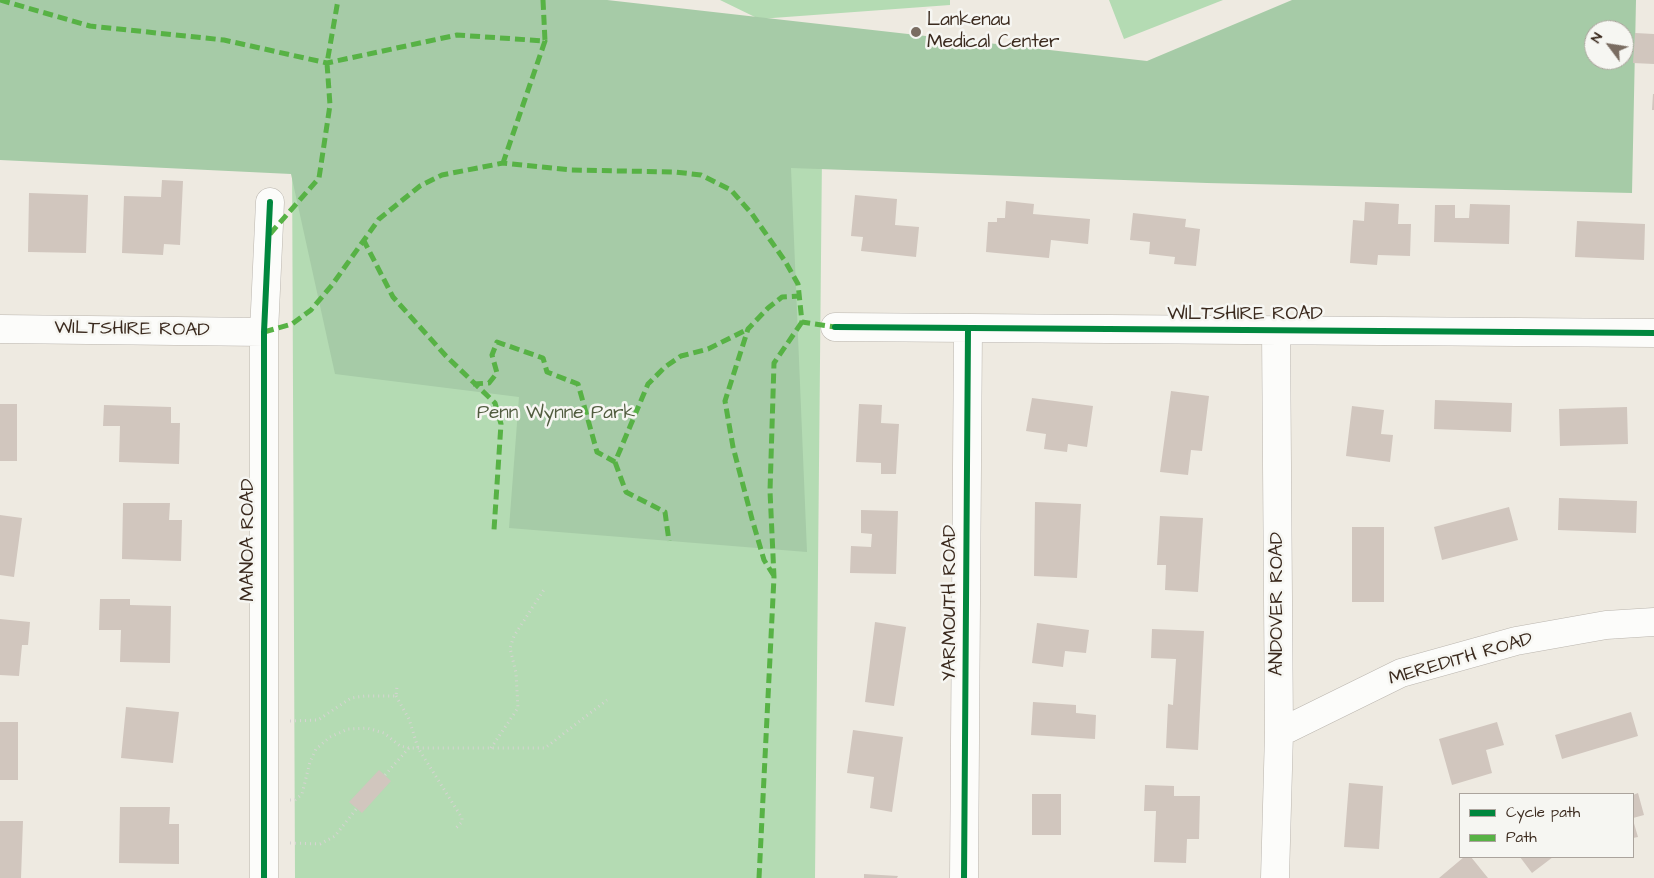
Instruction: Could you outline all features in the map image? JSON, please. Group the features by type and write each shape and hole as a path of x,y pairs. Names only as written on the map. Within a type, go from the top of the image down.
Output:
{"street":[{"name":"MANOA ROAD","path":"264,878 264,332 270,202"},
{"name":"WILTSHIRE ROAD","path":"835,327 1654,332"},
{"name":"WILTSHIRE ROAD","path":"0,328 264,332"},
{"name":"YARMOUTH ROAD","path":"964,878 968,329"},
{"name":"ANDOVER ROAD","path":"1275,878 1279,733 1276,331"},
{"name":"MEREDITH ROAD","path":"1279,733 1401,673 1516,641 1606,625 1654,622"}],"path":[{"path":"491,748 518,708 516,673 510,648 514,636 546,588"},
{"path":"397,686 396,696 410,719 418,748 462,818 462,822 456,828"},
{"path":"264,721 318,720 352,698 396,696"},
{"path":"264,799 295,800 302,794 310,762 316,749 330,737 348,729 367,728 384,733 400,746 409,748 545,748 608,700"},
{"path":"385,775 409,748"},
{"path":"264,841 320,844 335,836 357,808"}],"green space":[{"path":"0,0 607,0 1147,61 1292,0 1636,0 1632,193 1207,183 791,168 807,552 509,528 519,397 335,374 291,174 0,160"},
{"path":"720,0 950,0 950,5 759,19"},
{"path":"1109,0 1223,0 1124,39"},
{"name":"Penn Wynne Park","path":"292,148 822,154 815,878 295,878"}],"building":[{"path":"1635,33 1654,34 1654,64 1634,63"},
{"path":"1653,94 1654,110 1652,110"},
{"path":"162,180 183,181 180,245 164,244 163,255 122,253 124,196 161,197"},
{"path":"29,193 88,195 86,253 28,252"},
{"path":"855,195 897,199 895,225 919,227 916,257 861,251 863,237 851,236"},
{"path":"1006,201 1034,204 1033,214 1090,219 1088,244 1051,240 1049,258 986,252 988,222 997,222 997,218 1005,218"},
{"path":"1365,202 1399,204 1398,224 1411,224 1410,256 1378,255 1377,265 1350,263 1353,220 1364,221"},
{"path":"1470,204 1510,205 1509,244 1434,242 1435,205 1455,205 1455,218 1469,218"},
{"path":"1133,213 1186,219 1185,227 1200,229 1196,266 1174,264 1175,257 1149,254 1150,242 1130,240"},
{"path":"1577,221 1645,224 1644,260 1575,257"},
{"path":"1171,391 1209,396 1202,451 1191,450 1188,475 1160,472"},
{"path":"1032,398 1093,406 1087,447 1068,444 1067,452 1044,449 1046,434 1026,431"},
{"path":"1435,400 1512,403 1511,432 1434,429"},
{"path":"0,404 17,404 17,461 0,461"},
{"path":"859,404 882,405 881,423 899,424 896,474 881,474 881,463 856,462"},
{"path":"104,405 171,407 171,423 180,423 179,464 119,462 120,426 103,426"},
{"path":"1352,406 1384,410 1381,434 1393,435 1390,462 1346,456"},
{"path":"1627,407 1628,444 1560,446 1559,409"},
{"path":"1559,498 1637,501 1636,533 1558,530"},
{"path":"1035,502 1081,504 1077,578 1034,576"},
{"path":"123,503 170,503 169,520 182,520 181,561 122,559"},
{"path":"1509,507 1518,540 1442,560 1434,527"},
{"path":"861,510 898,511 896,574 850,573 851,546 871,547 872,534 861,533"},
{"path":"0,515 22,518 14,577 0,575"},
{"path":"1160,516 1203,518 1198,592 1165,590 1166,565 1157,565"},
{"path":"1352,527 1384,527 1384,602 1352,602"},
{"path":"100,599 130,599 130,605 171,606 170,663 120,662 121,630 99,630"},
{"path":"0,619 30,622 28,645 22,645 19,676 0,675"},
{"path":"875,622 906,627 894,706 865,702"},
{"path":"1037,623 1089,630 1086,653 1065,651 1063,667 1032,663"},
{"path":"1152,629 1204,631 1198,750 1166,748 1168,704 1173,705 1176,659 1151,658"},
{"path":"1033,702 1076,705 1076,713 1096,715 1095,739 1031,735"},
{"path":"126,707 179,712 173,763 121,758"},
{"path":"1631,712 1638,736 1562,759 1555,735"},
{"path":"0,722 18,722 18,780 0,780"},
{"path":"1497,722 1504,745 1486,750 1492,773 1452,785 1439,739"},
{"path":"853,730 903,737 892,812 870,808 874,777 847,773"},
{"path":"379,770 391,781 362,813 349,802"},
{"path":"1349,783 1383,786 1379,849 1344,847"},
{"path":"1145,785 1174,786 1174,796 1200,796 1199,839 1187,839 1186,863 1154,862 1156,811 1144,811"},
{"path":"1638,793 1644,815 1634,818 1634,795"},
{"path":"1032,794 1061,794 1061,835 1032,835"},
{"path":"120,807 170,807 169,824 179,824 179,864 119,863"},
{"path":"0,821 23,821 21,878 0,878"},
{"path":"1634,823 1638,837 1634,838"},
{"path":"1463,858 1472,858 1488,878 1439,878"},
{"path":"1521,858 1552,858 1532,873"},
{"path":"864,874 898,876 897,878 864,878"}],"marked path":[{"path":"0,0 90,26 224,40 327,63 457,35 545,41 503,163"},
{"path":"270,234 319,178 330,105 327,63 338,0"},
{"path":"543,0 545,41"},
{"path":"264,332 292,324 311,310 332,285 379,219 420,186 442,175 503,163 571,170 675,172 701,175 731,190 752,214 785,261 798,284 802,322 835,327"},
{"path":"363,239 393,297 446,356 495,403 501,424 494,530"},
{"path":"774,576 764,560 752,519 733,447 725,401 748,329 768,308 782,297 800,296"},
{"path":"759,878 774,577 770,491 774,363 802,322"},
{"path":"473,384 489,383 497,373 492,355 497,342 543,358 547,372 578,384 597,452 615,462 648,384 665,367 681,356 708,349 748,329"},
{"path":"615,462 626,492 665,512 669,541"}],"cycle path":[{"path":"264,878 264,332 270,202"},
{"path":"835,327 1654,333"},
{"path":"964,878 968,329"}],"place":[{"name":"Lankenau Medical Center","path":"916,32"}]}
